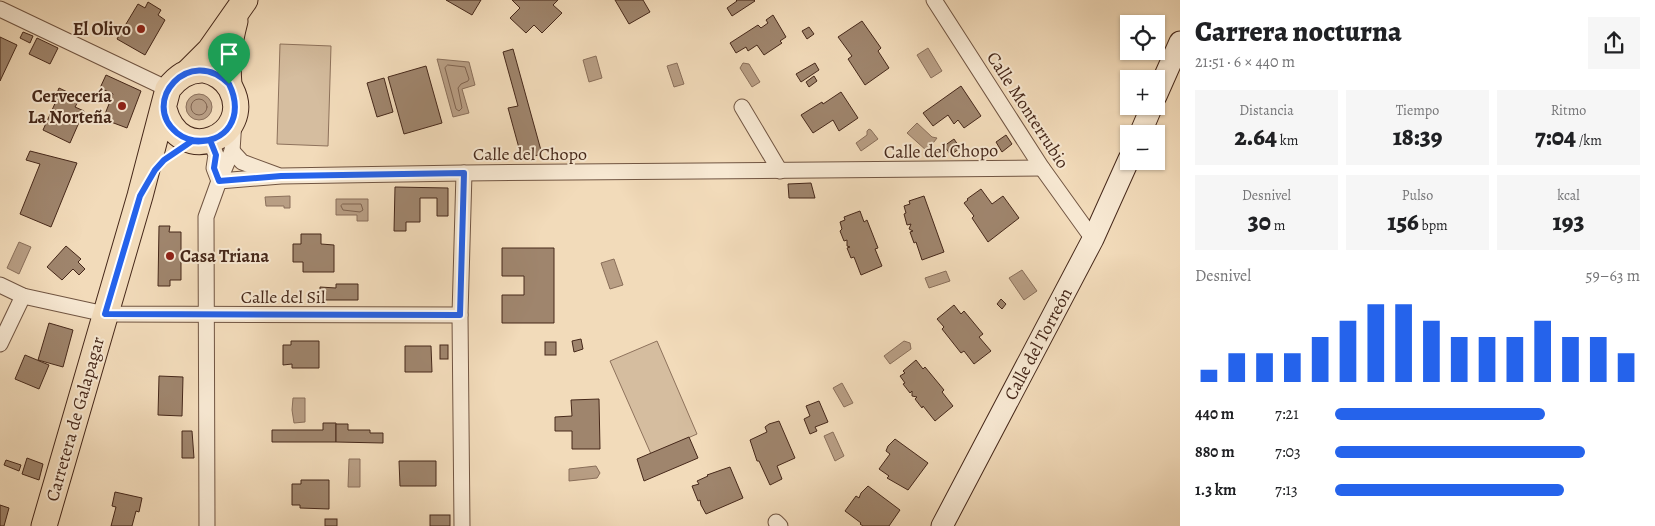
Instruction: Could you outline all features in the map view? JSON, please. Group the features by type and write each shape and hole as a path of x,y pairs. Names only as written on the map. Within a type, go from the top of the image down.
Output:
{"main road":[{"path":"140,196 166,99 174,81 190,72 210,50 242,5"},
{"path":"140,196 155,170 164,160 211,144 225,131 234,117 236,106 234,94 229,84 228,48 242,5"},
{"path":"190,72 207,71 215,73 229,84"},
{"path":"166,99 167,120 173,130 181,137 211,144"},
{"name":"Carretera de Galapagar","path":"44,526 140,196"}],"street":[{"name":"Calle Monterrubio","path":"934,0 1042,168 1093,239"},
{"path":"0,9 166,99"},
{"path":"1165,76 1180,42"},
{"path":"742,107 780,171"},
{"name":"Calle del Chopo","path":"211,144 242,162 281,176"},
{"path":"211,144 216,155 214,168 219,181"},
{"path":"208,526 205,315 206,217 219,181 211,144"},
{"name":"Calle del Chopo","path":"219,181 281,176 464,173 1042,168"},
{"name":"Calle del Torreón","path":"942,526 1093,239 1124,170"},
{"path":"462,526 460,315 464,173"},
{"name":"Calle del Sil","path":"0,284 23,296 105,314 460,315"},
{"path":"0,344 23,296"}],"shaded area":[{"path":"280,44 331,46 328,146 277,144"},
{"path":"657,341 697,434 651,454 610,361"}],"water":[{"path":"928,48 942,71 931,78 917,55"},
{"path":"596,56 602,78 589,82 583,60"},
{"path":"437,59 469,62 475,85 462,89 469,113 453,117"},
{"path":"677,63 684,84 674,87 667,66"},
{"path":"743,63 749,64 760,82 752,87 740,68"},
{"path":"199,94 208,98 212,107 208,116 199,120 190,116 186,107 190,98"},
{"path":"917,123 932,137 937,138 927,151 907,133"},
{"path":"869,129 878,139 861,151 856,143 867,135"},
{"path":"290,196 290,208 266,206 265,197"},
{"path":"336,199 368,199 368,221 357,221 357,215 336,215"},
{"path":"19,242 31,247 19,274 7,268"},
{"path":"614,259 623,285 610,289 601,263"},
{"path":"1022,270 1037,291 1024,300 1009,278"},
{"path":"946,271 950,281 929,288 925,278"},
{"path":"904,341 910,343 911,349 890,364 884,356"},
{"path":"842,383 853,403 844,407 833,388"},
{"path":"293,398 305,398 305,422 294,423"},
{"path":"833,432 844,456 835,461 824,436"},
{"path":"349,459 360,459 360,487 348,487"},
{"path":"596,466 600,473 597,478 569,481 569,469"}],"building":[{"path":"446,0 481,0 472,15"},
{"path":"512,0 558,0 553,5 562,13 542,33 534,25 526,33 510,18 520,8"},
{"path":"615,0 643,0 650,12 629,24"},
{"path":"736,0 755,1 732,16 727,8"},
{"name":"El Olivo","path":"148,2 161,10 158,15 165,20 145,55 117,39 138,4 145,8"},
{"path":"773,15 786,37 780,41 782,43 764,55 757,45 748,51 746,47 736,53 730,43 758,25 761,28 768,23 766,20"},
{"path":"862,21 881,48 878,51 889,68 865,85 848,59 852,56 838,37"},
{"path":"809,27 814,34 807,39 802,31"},
{"path":"23,32 33,36 30,43 20,38"},
{"path":"0,37 17,45 0,81"},
{"path":"37,38 58,48 50,64 29,54"},
{"path":"513,49 542,154 522,159 508,108 518,106 503,52"},
{"path":"815,63 819,70 801,82 796,74"},
{"path":"426,66 442,123 404,134 388,77"},
{"name":"Cervecería La Norteña","path":"106,75 141,91 127,128 103,119 113,94 100,88"},
{"path":"814,76 817,81 809,87 806,82"},
{"path":"384,78 393,112 377,117 367,83"},
{"path":"961,86 981,116 964,128 958,120 954,124 948,115 933,126 923,113"},
{"path":"59,88 80,98 75,107 84,111 70,143 43,130 57,99 55,98"},
{"path":"841,92 858,118 839,131 833,120 813,133 801,115"},
{"path":"1006,135 1012,144 1002,152 996,142"},
{"path":"954,139 960,148 951,155 944,146"},
{"path":"30,151 77,163 51,227 20,214 40,164 26,160"},
{"path":"811,183 815,198 789,198 788,184"},
{"path":"395,187 448,188 448,216 437,216 437,198 420,198 420,222 406,222 406,231 394,231"},
{"path":"981,189 992,204 1003,196 1019,218 988,242 972,218 974,216 964,203"},
{"path":"924,196 944,252 922,260 916,242 914,243 910,232 913,231 909,229 911,224 907,225 904,206 910,204 909,201"},
{"path":"860,211 864,222 867,220 878,248 875,249 882,266 861,275 854,257 851,258 847,248 850,247 847,246 847,240 844,241 840,231 842,229 840,222 845,220 844,217"},
{"name":"Casa Triana","path":"159,226 170,226 169,232 181,232 181,280 170,280 170,286 158,286"},
{"path":"301,234 321,234 321,244 334,245 334,272 303,272 303,262 293,262 293,244 301,244"},
{"path":"66,246 81,259 78,262 85,269 79,275 73,269 62,280 47,267"},
{"path":"502,248 554,248 554,323 502,323 502,295 524,295 524,276 502,276"},
{"path":"336,284 358,284 358,300 320,300 320,287 336,288"},
{"path":"1001,299 1006,304 1002,309 997,304"},
{"path":"954,305 961,314 964,311 983,334 979,337 991,351 974,364 964,351 961,353 942,329 944,327 937,319"},
{"path":"49,323 73,330 63,367 38,360"},
{"path":"581,339 583,349 574,352 572,341"},
{"path":"291,341 319,341 319,368 292,368 292,364 283,365 283,345 291,345"},
{"path":"545,342 556,342 556,355 545,355"},
{"path":"440,345 448,345 448,359 440,359"},
{"path":"405,346 431,346 432,372 405,372"},
{"path":"25,355 49,365 39,389 15,379"},
{"path":"916,360 923,369 925,367 944,390 942,392 953,406 935,421 915,399 917,397 912,396 912,391 910,393 900,376"},
{"path":"159,376 183,377 182,416 158,415"},
{"path":"599,399 600,449 572,449 572,431 555,431 555,417 572,416 571,400"},
{"path":"819,401 828,422 815,427 817,431 810,434 804,419 810,416 806,406"},
{"path":"779,421 795,458 777,466 782,479 770,485 759,461 757,461 750,440 767,432 765,427 769,424"},
{"path":"323,423 336,423 336,442 272,442 272,430 323,430"},
{"path":"336,424 348,424 348,430 370,430 370,433 383,433 383,443 336,442"},
{"path":"182,431 192,431 194,458 182,458"},
{"path":"689,437 698,458 644,481 637,459"},
{"path":"895,439 928,463 908,490 887,478 889,476 879,469 890,454 886,451 888,446"},
{"path":"27,458 43,464 39,480 22,474"},
{"path":"6,460 21,465 19,471 4,465"},
{"path":"399,461 436,461 436,486 400,486"},
{"path":"730,467 743,498 706,514 692,486 699,484 697,481 707,475"},
{"path":"301,480 329,480 329,509 300,508 300,505 292,505 292,484 301,484"},
{"path":"868,486 900,510 889,526 863,526 845,511 856,496 859,498"},
{"path":"115,492 142,498 139,512 136,511 132,526 111,526 116,507 112,506"},
{"path":"0,505 9,508 4,526 0,526"},
{"path":"430,515 450,515 450,526 430,526"},
{"path":"325,519 337,519 337,526 325,526"}],"place":[{"name":"El Olivo","path":"141,29"},
{"name":"Cervecería La Norteña","path":"122,106"},
{"name":"Casa Triana","path":"170,256"}],"route":[{"path":"229,84 215,73 198,70 181,76 174,81 164,98 167,120 173,130 181,137 192,141 201,142 210,140 216,155 214,168 219,181 281,176 464,173 460,315 105,314 140,196 155,170 164,160 192,141 210,140 221,135 229,127 234,117 236,106 234,94 229,84"}]}
